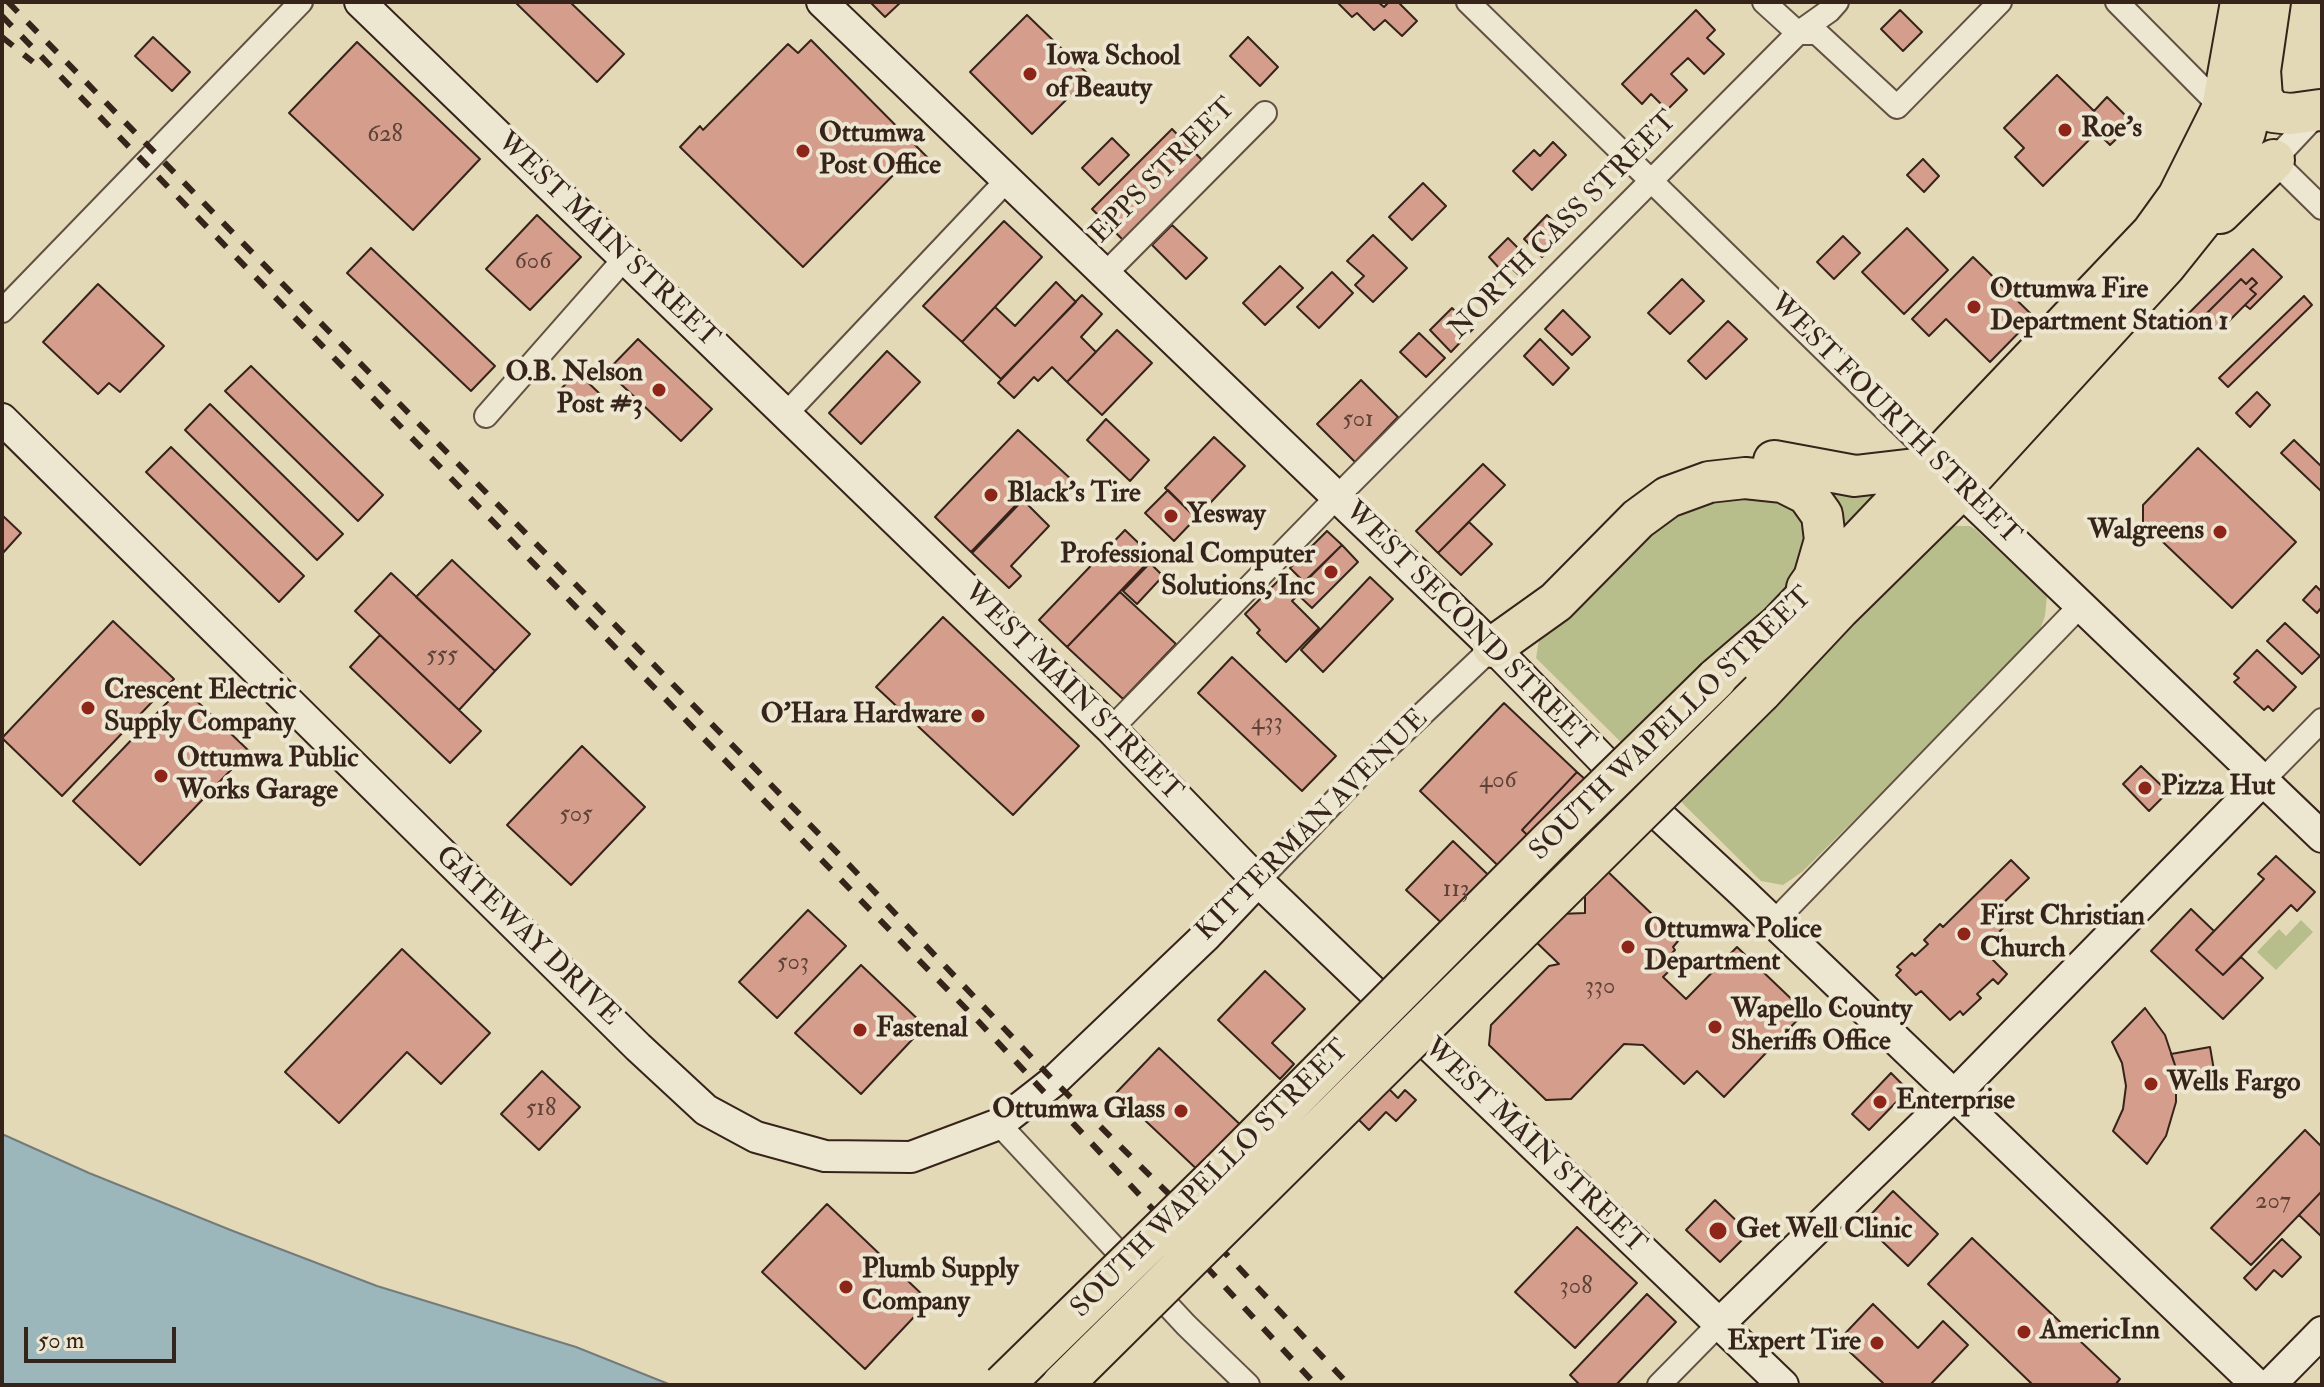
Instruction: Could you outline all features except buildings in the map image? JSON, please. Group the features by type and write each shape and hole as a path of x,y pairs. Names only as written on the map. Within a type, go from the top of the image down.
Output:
{"highway":[{"name":"SOUTH WAPELLO STREET","path":"1062,1385 1761,692 1839,609 1943,473 2152,233 2234,120 2241,2"},
{"path":"2270,2 2260,70 2262,98 2273,112 2291,114 2321,109"},
{"path":"2165,266 2205,216 2231,167 2234,120 2260,70"},
{"path":"1493,647 1529,603 1637,492 1682,468 1735,458 1770,460 1855,476 1943,473 2274,160"},
{"name":"SOUTH WAPELLO STREET","path":"1003,1385 1716,679 1943,473"},
{"path":"1493,647 1556,602 1638,519 1668,497 1709,482 1745,478 1783,482 1807,494 1822,515 1825,540 1814,578 1779,625"}],"main road":[{"name":"WEST MAIN STREET","path":"360,2 1111,729 1258,881 1783,1385"},
{"name":"WEST SECOND STREET","path":"822,2 1493,647 1633,791 2257,1385"},
{"name":"GATEWAY DRIVE","path":"2,419 465,878 706,1110 756,1137 825,1156 911,1157 999,1124 1054,1081 1133,1005"},
{"name":"WEST FOURTH STREET","path":"1943,473 2322,837"},
{"path":"1719,1324 1954,1095 2263,780"},
{"name":"KITTERMAN AVENUE","path":"1133,1005 1205,937 1258,881"},
{"path":"2270,1385 2322,1332"}],"street":[{"path":"2,311 301,2"},
{"name":"WEST FOURTH STREET","path":"1468,2 1652,180 1943,473"},
{"path":"1764,2 1798,33 1817,33 1897,107 2000,2"},
{"name":"NORTH CASS STREET","path":"1111,729 1798,33 1837,2"},
{"path":"2117,2 2322,208"},
{"path":"2274,160 2321,109"},
{"name":"EPPS STREET","path":"1105,274 1265,113"},
{"path":"786,414 1007,180"},
{"path":"486,416 625,258"},
{"path":"1774,922 2080,606"},
{"name":"KITTERMAN AVENUE","path":"1258,881 1377,757 1493,647"},
{"path":"2263,780 2322,720"},
{"name":"SOUTH WAPELLO STREET","path":"1221,1205 1633,791"},
{"path":"999,1124 1186,1325 1248,1385"},
{"path":"1659,1385 1719,1324"}],"green space":[{"path":"1811,478 1894,481 1840,541"},
{"path":"1740,492 1794,501 1812,529 1800,578 1670,715 1715,755 1939,531 1953,526 1975,529 2047,596 2045,616 2037,638 1802,872 1783,885 1761,881 1536,658 1540,634 1685,503"},
{"path":"2301,920 2313,932 2276,970 2257,952 2279,929 2286,936"}],"water":[{"path":"2,1134 89,1173 377,1286 576,1347 671,1385 2,1385"}],"railway":[{"path":"8,2 854,870 1054,1081 1181,1206 1349,1385"},
{"path":"2,16 979,1022 1316,1385"},
{"path":"2,37 33,62"}],"place":[{"name":"Iowa School of Beauty","path":"1030,74"},
{"name":"Roe's","path":"2065,130"},
{"name":"Ottumwa Post Office","path":"803,151"},
{"name":"Ottumwa Fire Department Station 1","path":"1974,307"},
{"name":"O.B. Nelson Post #3","path":"659,390"},
{"name":"Black's Tire","path":"991,495"},
{"name":"Yesway","path":"1171,516"},
{"name":"Walgreens","path":"2220,532"},
{"name":"Professional Computer Solutions, Inc","path":"1331,572"},
{"name":"Crescent Electric Supply Company","path":"88,708"},
{"name":"O'Hara Hardware","path":"978,716"},
{"name":"Ottumwa Public Works Garage","path":"161,776"},
{"name":"Pizza Hut","path":"2145,788"},
{"name":"First Christian Church","path":"1964,934"},
{"name":"Ottumwa Police Department","path":"1628,947"},
{"name":"Wapello County Sheriffs Office","path":"1715,1027"},
{"name":"Fastenal","path":"860,1030"},
{"name":"Wells Fargo","path":"2151,1084"},
{"name":"Enterprise","path":"1880,1102"},
{"name":"Ottumwa Glass","path":"1181,1111"},
{"name":"Get Well Clinic","path":"1718,1231"},
{"name":"Plumb Supply Company","path":"846,1287"},
{"name":"AmericInn","path":"2024,1332"},
{"name":"Expert Tire","path":"1877,1343"}]}
